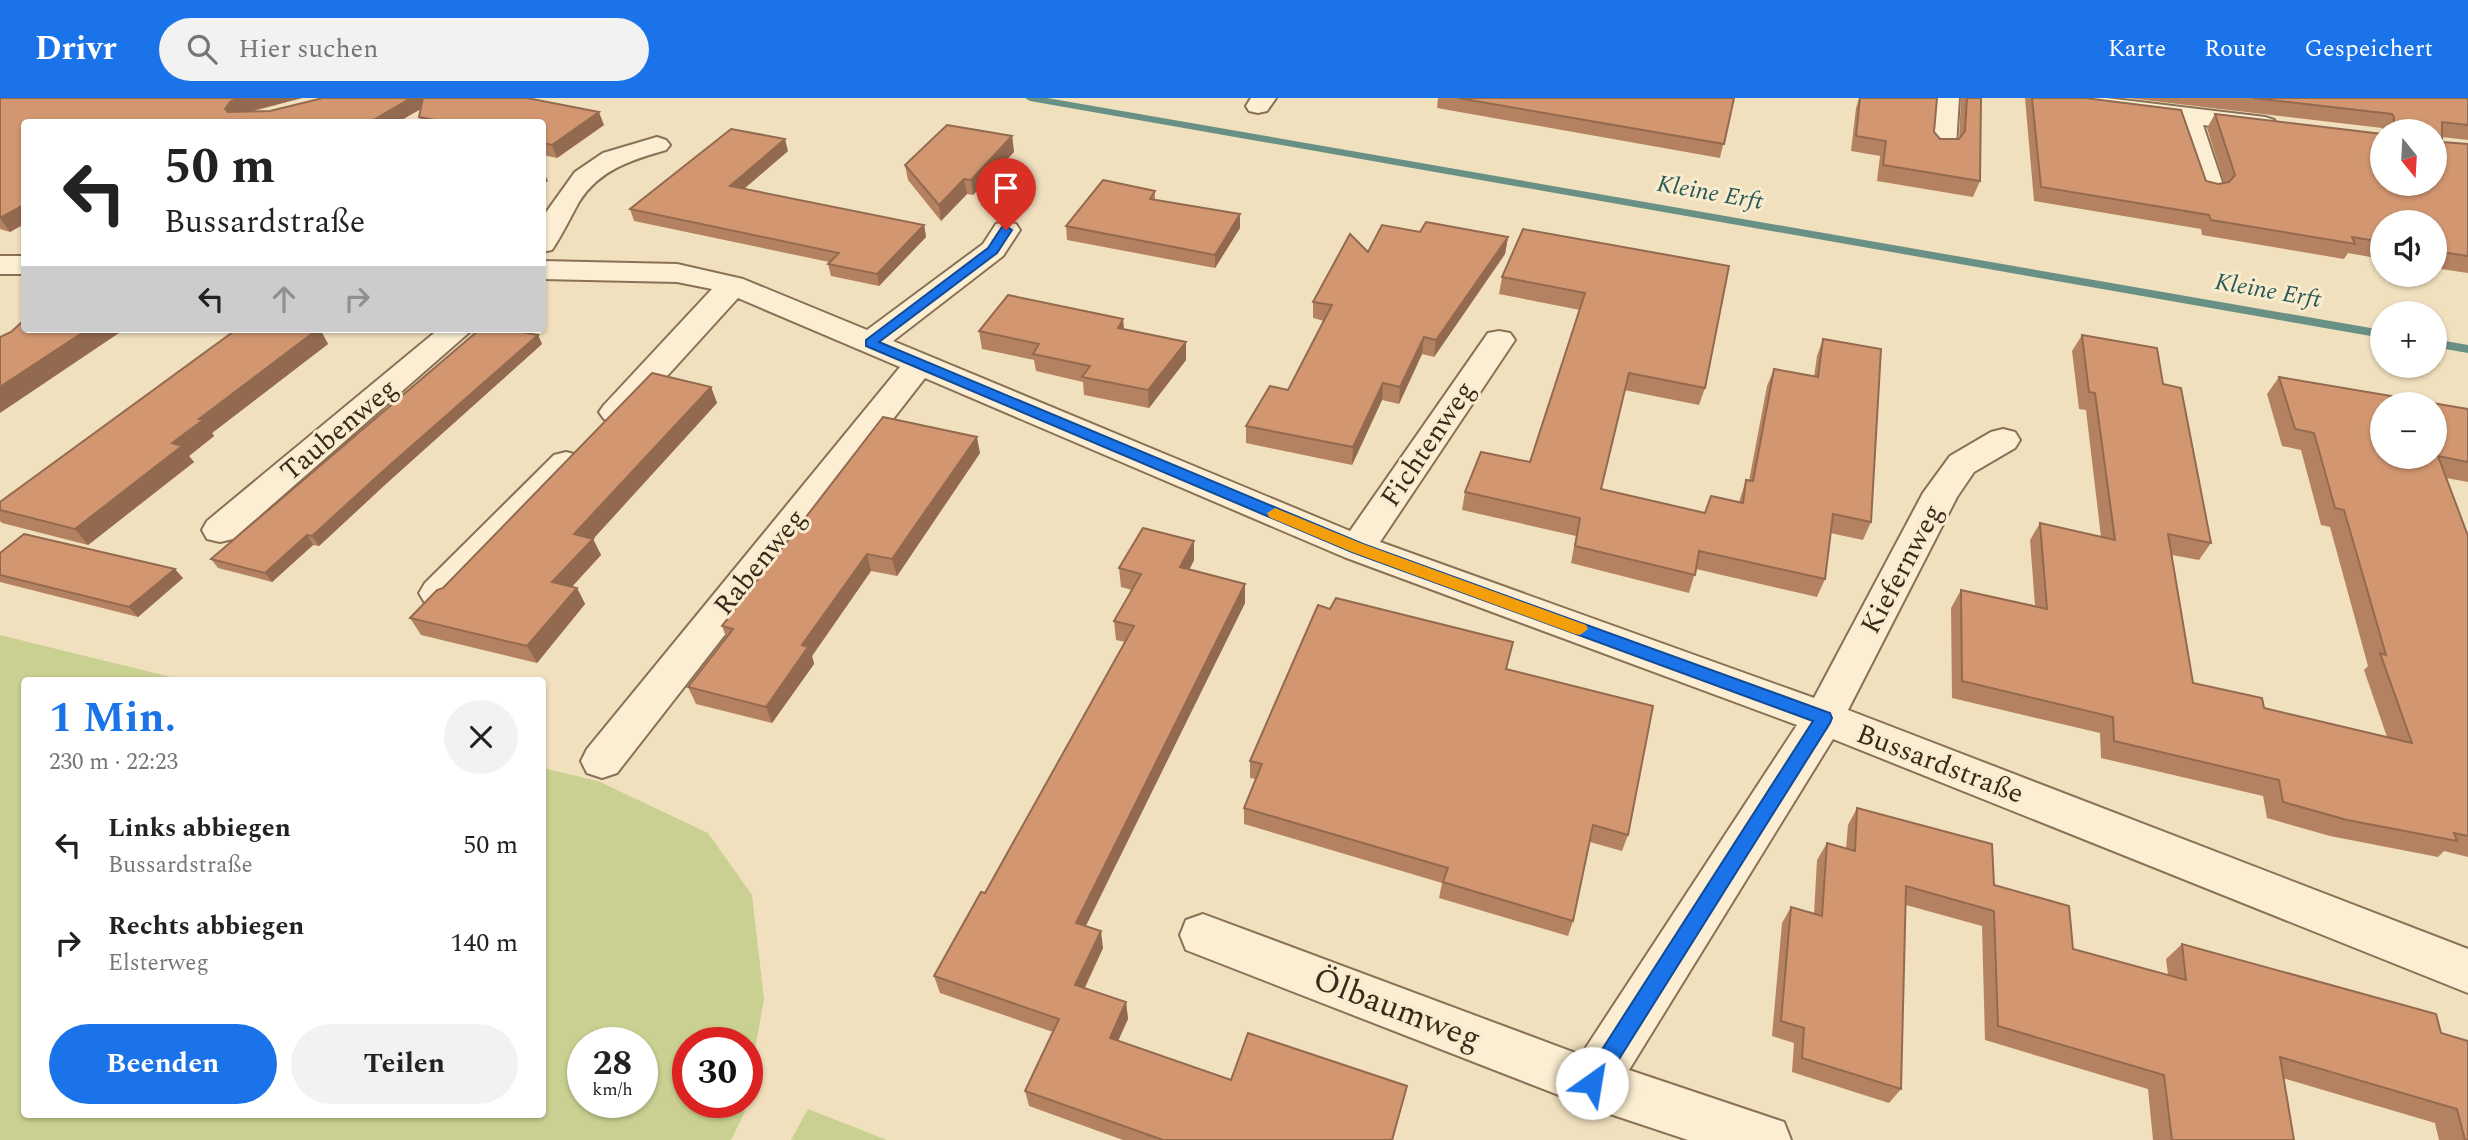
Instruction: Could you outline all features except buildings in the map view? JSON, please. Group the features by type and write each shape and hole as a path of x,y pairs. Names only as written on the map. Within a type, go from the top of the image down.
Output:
{"street":[{"path":"1943,146 1947,98"},
{"path":"2045,98 2291,128"},
{"path":"2187,116 2210,188"},
{"path":"546,237 573,188 597,165 623,153 657,145"},
{"path":"870,343 993,250 1006,230"},
{"path":"0,265 21,265"},
{"name":"Bussardstraße","path":"546,270 677,273 733,285 1357,548 1824,718 2468,971"},
{"path":"438,593 609,420 733,285"},
{"name":"Taubenweg","path":"220,530 453,333"},
{"name":"Fichtenweg","path":"1357,548 1499,340"},
{"name":"Rabenweg","path":"602,761 919,364"},
{"name":"Kiefernweg","path":"1824,718 1941,493 1962,464 2003,440"},
{"path":"1592,1083 1824,718"},
{"name":"Ölbaumweg","path":"1203,935 1592,1083 1765,1140"}],"green space":[{"path":"0,635 171,677 21,677 21,1118 546,1118 546,769 598,781 708,833 752,895 764,999 759,1027 672,1027 672,1118 742,1118 731,1140 0,1140"},
{"path":"808,1109 887,1140 791,1140"}],"waterway":[{"name":"Kleine Erft","path":"1030,98 2370,332"},
{"name":"Kleine Erft","path":"2447,345 2468,349"}],"slow traffic":[{"path":"1275,513 1357,548 1580,629"}],"route":[{"path":"1006,230 993,250 870,343 1357,548 1824,718 1592,1083"}]}
